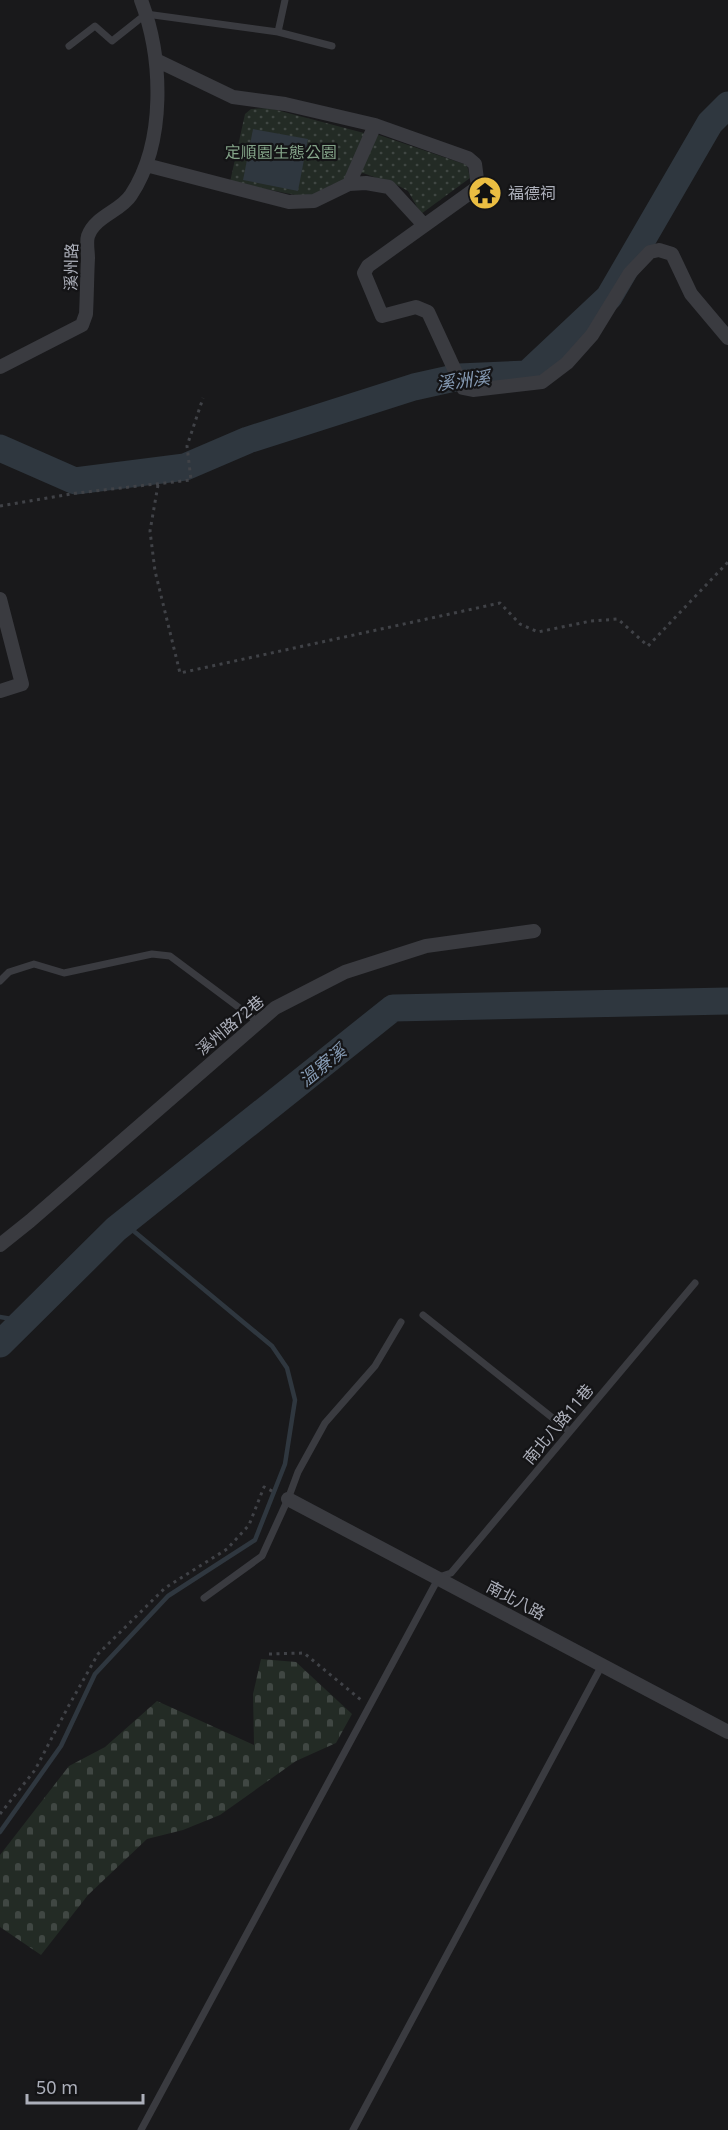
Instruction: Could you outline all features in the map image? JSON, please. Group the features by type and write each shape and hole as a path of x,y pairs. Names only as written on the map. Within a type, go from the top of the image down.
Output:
{"street":[{"name":"溪州路","path":"0,368 82,325 86,314 88,236 95,224 130,197 146,165 150,154 158,98 156,60 147,14 141,0"},
{"path":"156,60 233,98 285,104 375,125 468,158 475,164 478,187 368,266 364,273 382,316 416,307 428,312 464,388 473,390 542,382 567,363 592,335 630,273 650,252 659,250 672,254 691,294 728,338"},
{"path":"349,184 375,125"},
{"path":"146,165 289,202 314,201 349,184 366,183 389,187 424,225"},
{"path":"0,599 22,684 0,691"},
{"name":"溪州路72巷","path":"0,1245 275,1008 345,972 426,946 534,931"},
{"name":"南北八路","path":"288,1498 728,1732"}],"lane":[{"path":"278,32 285,0"},
{"path":"69,46 95,26 112,41 147,14 278,32 333,46"},
{"path":"0,981 9,972 34,964 64,974 152,954 170,956 258,1022"},
{"name":"南北八路11巷","path":"439,1577 451,1573 695,1283"},
{"path":"423,1315 569,1431"},
{"path":"204,1598 262,1556 298,1472 325,1423 375,1366 401,1322"},
{"path":"141,2130 439,1577"},
{"path":"353,2130 602,1665"}],"path":[{"path":"0,506 77,493 191,480 187,446 203,398"},
{"path":"158,485 150,531 155,571 180,673 500,603 520,624 538,632 591,621 618,619 648,646 728,562"},
{"path":"0,1814 35,1770 98,1654 165,1588 226,1549 249,1525 264,1487 271,1490"},
{"path":"269,1654 304,1653 370,1707"}],"green space":[{"name":"定順園生態公園","path":"269,108 364,133 376,134 467,165 470,178 421,214 408,191 363,173 331,185 310,198 230,182 245,114 251,109"},
{"path":"261,1659 296,1662 352,1714 336,1743 296,1761 220,1815 183,1830 147,1839 88,1895 41,1955 0,1927 0,1855 69,1766 105,1747 157,1701 254,1745 253,1694"}],"shaded area":[{"path":"253,129 308,139 298,191 243,180"}],"building":[{"name":"福德祠","path":"480,188 492,192 489,198 478,195"}],"waterway":[{"name":"溪洲溪","path":"0,448 75,481 185,467 248,440 414,387 459,377 527,374 609,297 710,123 728,105"},
{"name":"溫寮溪","path":"0,1344 116,1229 393,1008 728,1001"},
{"path":"0,1832 61,1746 95,1674 168,1596 255,1540 285,1464 295,1400 287,1368 272,1346 124,1223"},
{"path":"0,1317 24,1321"}],"place":[{"name":"福德祠","path":"485,193"}]}
